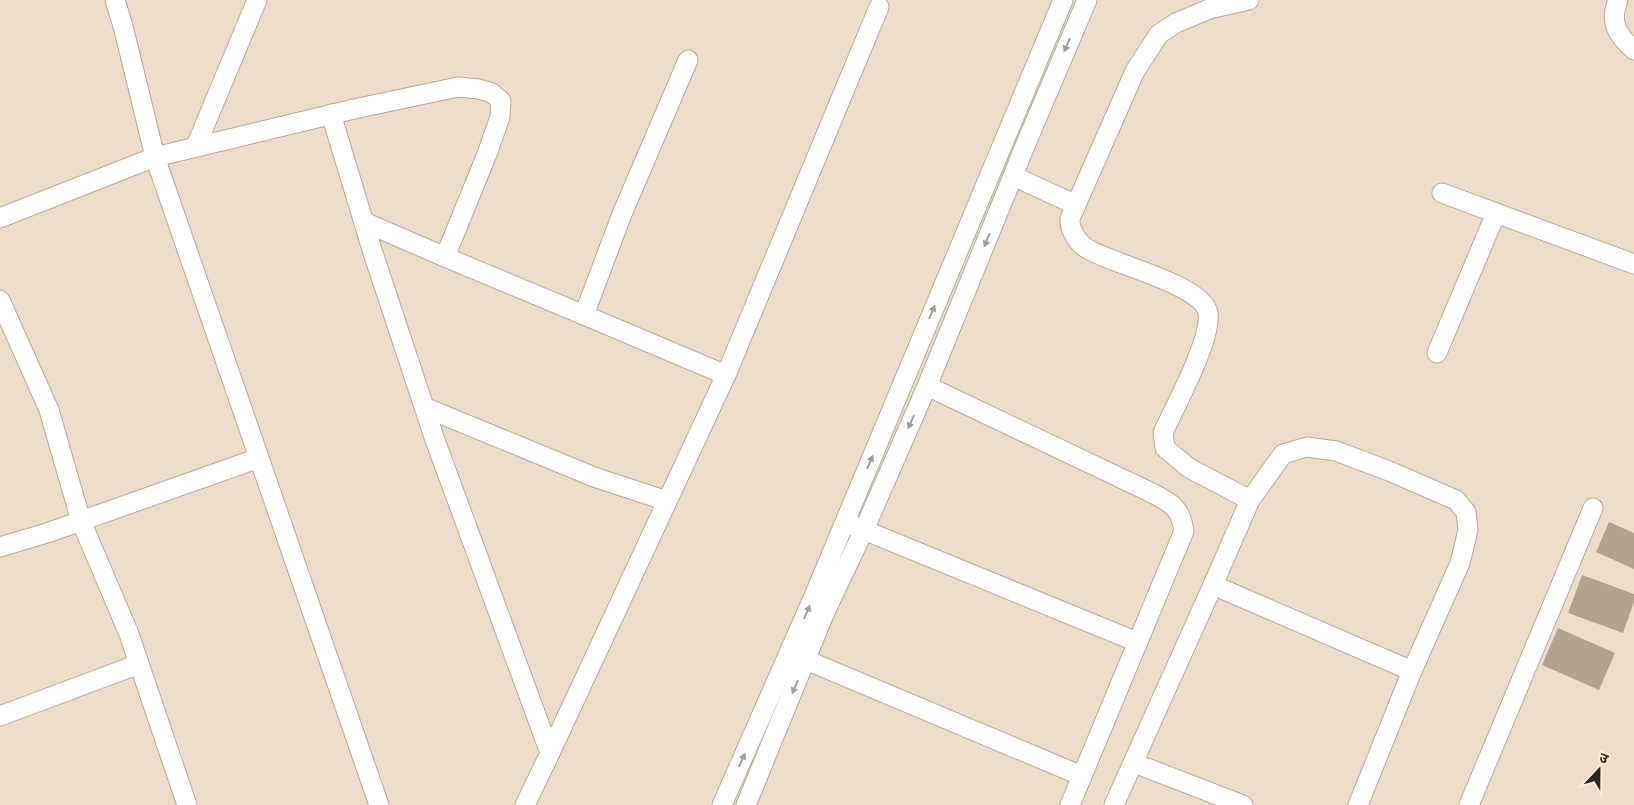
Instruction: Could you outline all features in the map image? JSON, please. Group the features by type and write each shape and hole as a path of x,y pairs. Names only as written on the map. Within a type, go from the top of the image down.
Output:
{"street":[{"path":"115,0 155,157 379,805"},
{"path":"196,146 257,0"},
{"path":"1063,0 814,596 724,801 745,805 825,612 864,530 927,386 1086,0"},
{"path":"1249,0 1209,9 1176,23 1159,34 1135,71 1070,220 1073,232 1085,248 1197,296 1208,311 1208,327 1203,345 1163,433 1165,448 1190,468 1250,500"},
{"path":"1618,0 1614,10 1615,27 1626,44 1634,50"},
{"path":"525,805 726,375 879,7"},
{"path":"584,314 622,214 688,60"},
{"path":"0,218 155,157 331,114 458,87 479,89 492,93 501,101 500,117 488,154 445,257"},
{"path":"331,114 435,440 550,752"},
{"path":"1013,176 1076,205"},
{"path":"986,184 1006,195"},
{"path":"1442,193 1634,264"},
{"path":"1437,353 1496,212"},
{"path":"364,222 726,375"},
{"path":"0,300 49,410 81,521 129,634 187,805"},
{"path":"927,386 1150,492 1172,504 1182,516 1184,531 1070,805"},
{"path":"424,407 594,477 667,501"},
{"path":"1114,805 1214,585 1250,500 1283,454 1307,447 1336,451 1389,471 1456,500 1466,512 1468,530 1460,563 1412,671 1358,805"},
{"path":"0,547 81,521 259,458"},
{"path":"1469,805 1593,508"},
{"path":"845,522 1137,642"},
{"path":"1214,585 1412,671"},
{"path":"806,660 1082,776"},
{"path":"0,716 139,664"},
{"path":"1134,763 1243,805"}],"building":[{"path":"1609,522 1634,533 1634,569 1596,552"},
{"path":"1582,575 1634,594 1634,602 1623,633 1568,613"},
{"path":"1558,628 1615,653 1599,690 1542,665"}]}
